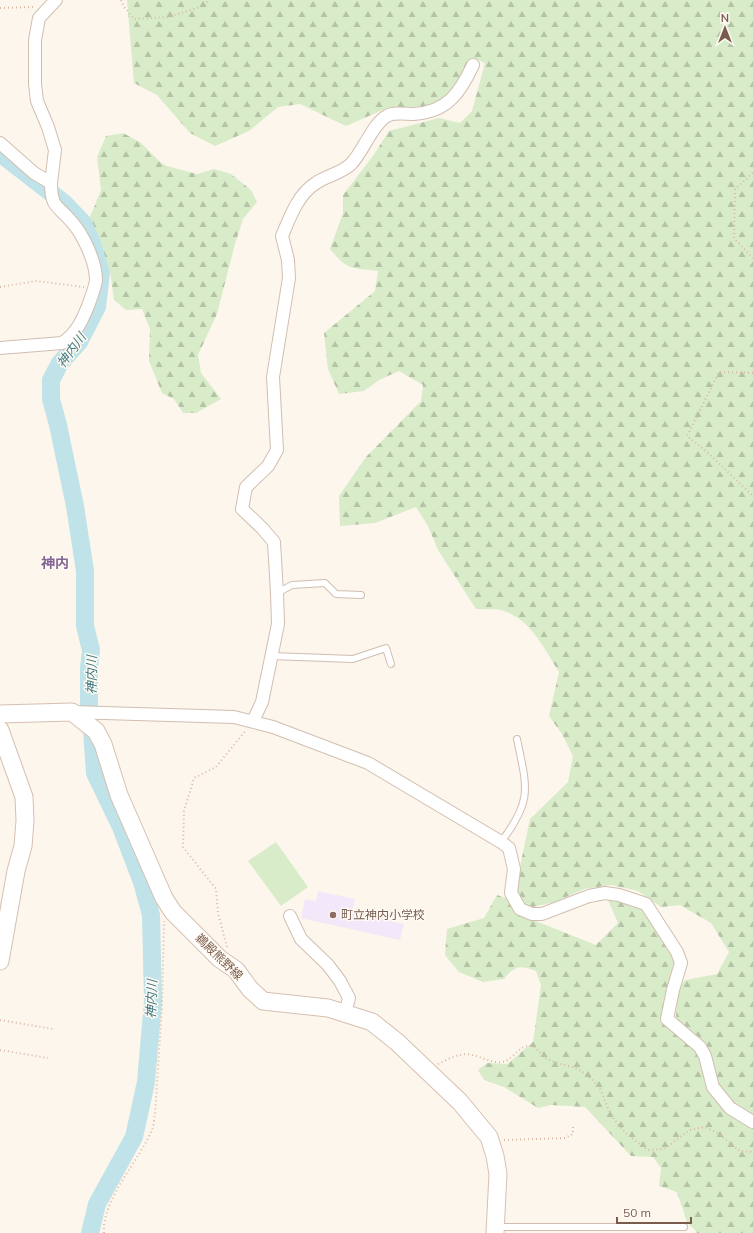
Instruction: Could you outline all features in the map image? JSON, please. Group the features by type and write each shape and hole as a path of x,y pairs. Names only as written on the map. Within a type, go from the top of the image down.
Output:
{"main road":[{"path":"0,714 72,712"},
{"name":"鵜殿熊野線","path":"72,712 96,731 103,744 119,795 164,898 173,912 220,959 236,970 250,989 262,1000 328,1008 372,1022 460,1102 490,1140 498,1174 495,1230"},
{"path":"0,730 24,797 25,821 23,846 3,923 0,961"}],"street":[{"path":"0,348 62,343 70,338 79,326 92,297 96,280 84,240 70,220 59,210 50,198 50,183 55,150 48,127 37,102 35,84 35,40 39,18 56,0"},
{"path":"253,721 262,702 270,656 278,624 277,593 274,542 242,509 246,487 268,466 277,450 273,377 289,278 288,260 282,236 302,195 314,183 350,165 370,139 379,121 388,115 424,113 447,104 464,84 473,65"},
{"path":"0,143 34,173 50,183"},
{"path":"72,712 234,717 253,721 368,763 501,842 509,848 514,869 511,893 520,909 532,914 542,914 589,896 604,893 619,894 646,904 677,952 681,963 673,990 667,1019 700,1047 705,1056 713,1087 730,1108 753,1122"},
{"path":"290,916 301,939 328,965 340,981 349,998 345,1013"}],"lane":[{"path":"277,593 292,585 325,583 336,594 361,595"},
{"path":"270,656 353,659 386,648 391,664"},
{"path":"501,842 518,819 524,804 526,788 517,739"},
{"path":"495,1230 684,1228"}],"path":[{"path":"121,0 124,7 134,19 169,17 206,5 208,0"},
{"path":"0,8 33,7 39,18"},
{"path":"753,173 735,190 734,238 753,258"},
{"path":"0,287 36,280 94,288"},
{"path":"753,373 719,372 688,436 753,496"},
{"path":"228,949 222,935 216,889 183,847 184,812 194,778 216,767 253,721"},
{"path":"104,1233 103,1226 108,1209 152,1130 155,1114 162,1006 164,898"},
{"path":"0,1020 53,1029"},
{"path":"426,1070 461,1054 470,1054 495,1062 504,1062 522,1048 530,1046 544,1058 578,1068 588,1076 602,1090 611,1114 626,1133 648,1150 664,1149 690,1130 704,1127 716,1132 740,1151 753,1152"},
{"path":"0,1050 48,1058"},
{"path":"490,1140 565,1138 573,1134 573,1126"}],"shaded area":[{"name":"町立神内小学校","path":"318,891 355,899 352,912 404,924 400,940 301,918 305,899 316,901"}],"green space":[{"path":"127,0 753,0 753,1114 727,1098 718,1086 703,1040 682,1025 676,1017 677,991 685,980 717,974 729,952 711,923 680,905 661,907 638,891 611,885 584,889 555,902 528,908 521,902 515,890 530,819 568,782 573,756 562,734 549,716 559,672 543,645 530,628 514,615 501,610 476,609 438,550 428,526 416,507 375,523 340,526 339,496 366,457 421,401 423,385 399,371 379,380 364,391 339,394 328,369 324,333 375,291 378,271 346,265 330,249 343,213 343,195 373,156 389,131 439,118 460,123 472,111 485,63 473,58 450,93 436,105 385,109 346,126 300,104 278,107 249,131 215,146 190,133 157,95 134,83"},
{"path":"123,133 140,142 160,162 167,166 197,174 214,169 231,174 251,190 257,202 243,219 217,314 198,355 201,373 221,399 196,413 183,413 174,399 162,393 149,361 150,329 142,309 126,310 114,300 110,271 90,217 101,190 97,157 106,136"},
{"path":"276,842 308,887 281,906 248,861"},
{"path":"497,895 508,899 518,914 596,945 618,923 607,898 633,901 643,909 677,963 663,1009 663,1021 697,1049 708,1077 753,1125 753,1233 695,1233 696,1231 687,1222 677,1192 659,1186 661,1168 653,1157 631,1156 585,1107 551,1105 538,1108 504,1087 484,1080 478,1070 487,1063 507,1064 533,1042 541,985 536,971 522,967 511,971 504,979 483,982 459,972 445,955 447,929 484,918"}],"waterway":[{"name":"神内川","path":"0,153 64,203 83,223 91,241 101,273 97,307 79,342 60,363 51,380 51,399 75,506 85,571 85,626 91,650 89,668 89,727 92,730 95,773 121,827 142,882 151,915 153,1001 146,1082 134,1137 97,1204 90,1233"}],"place":[{"name":"町立神内小学校","path":"333,915"}],"district":[{"name":"神内","path":"55,563"}]}
